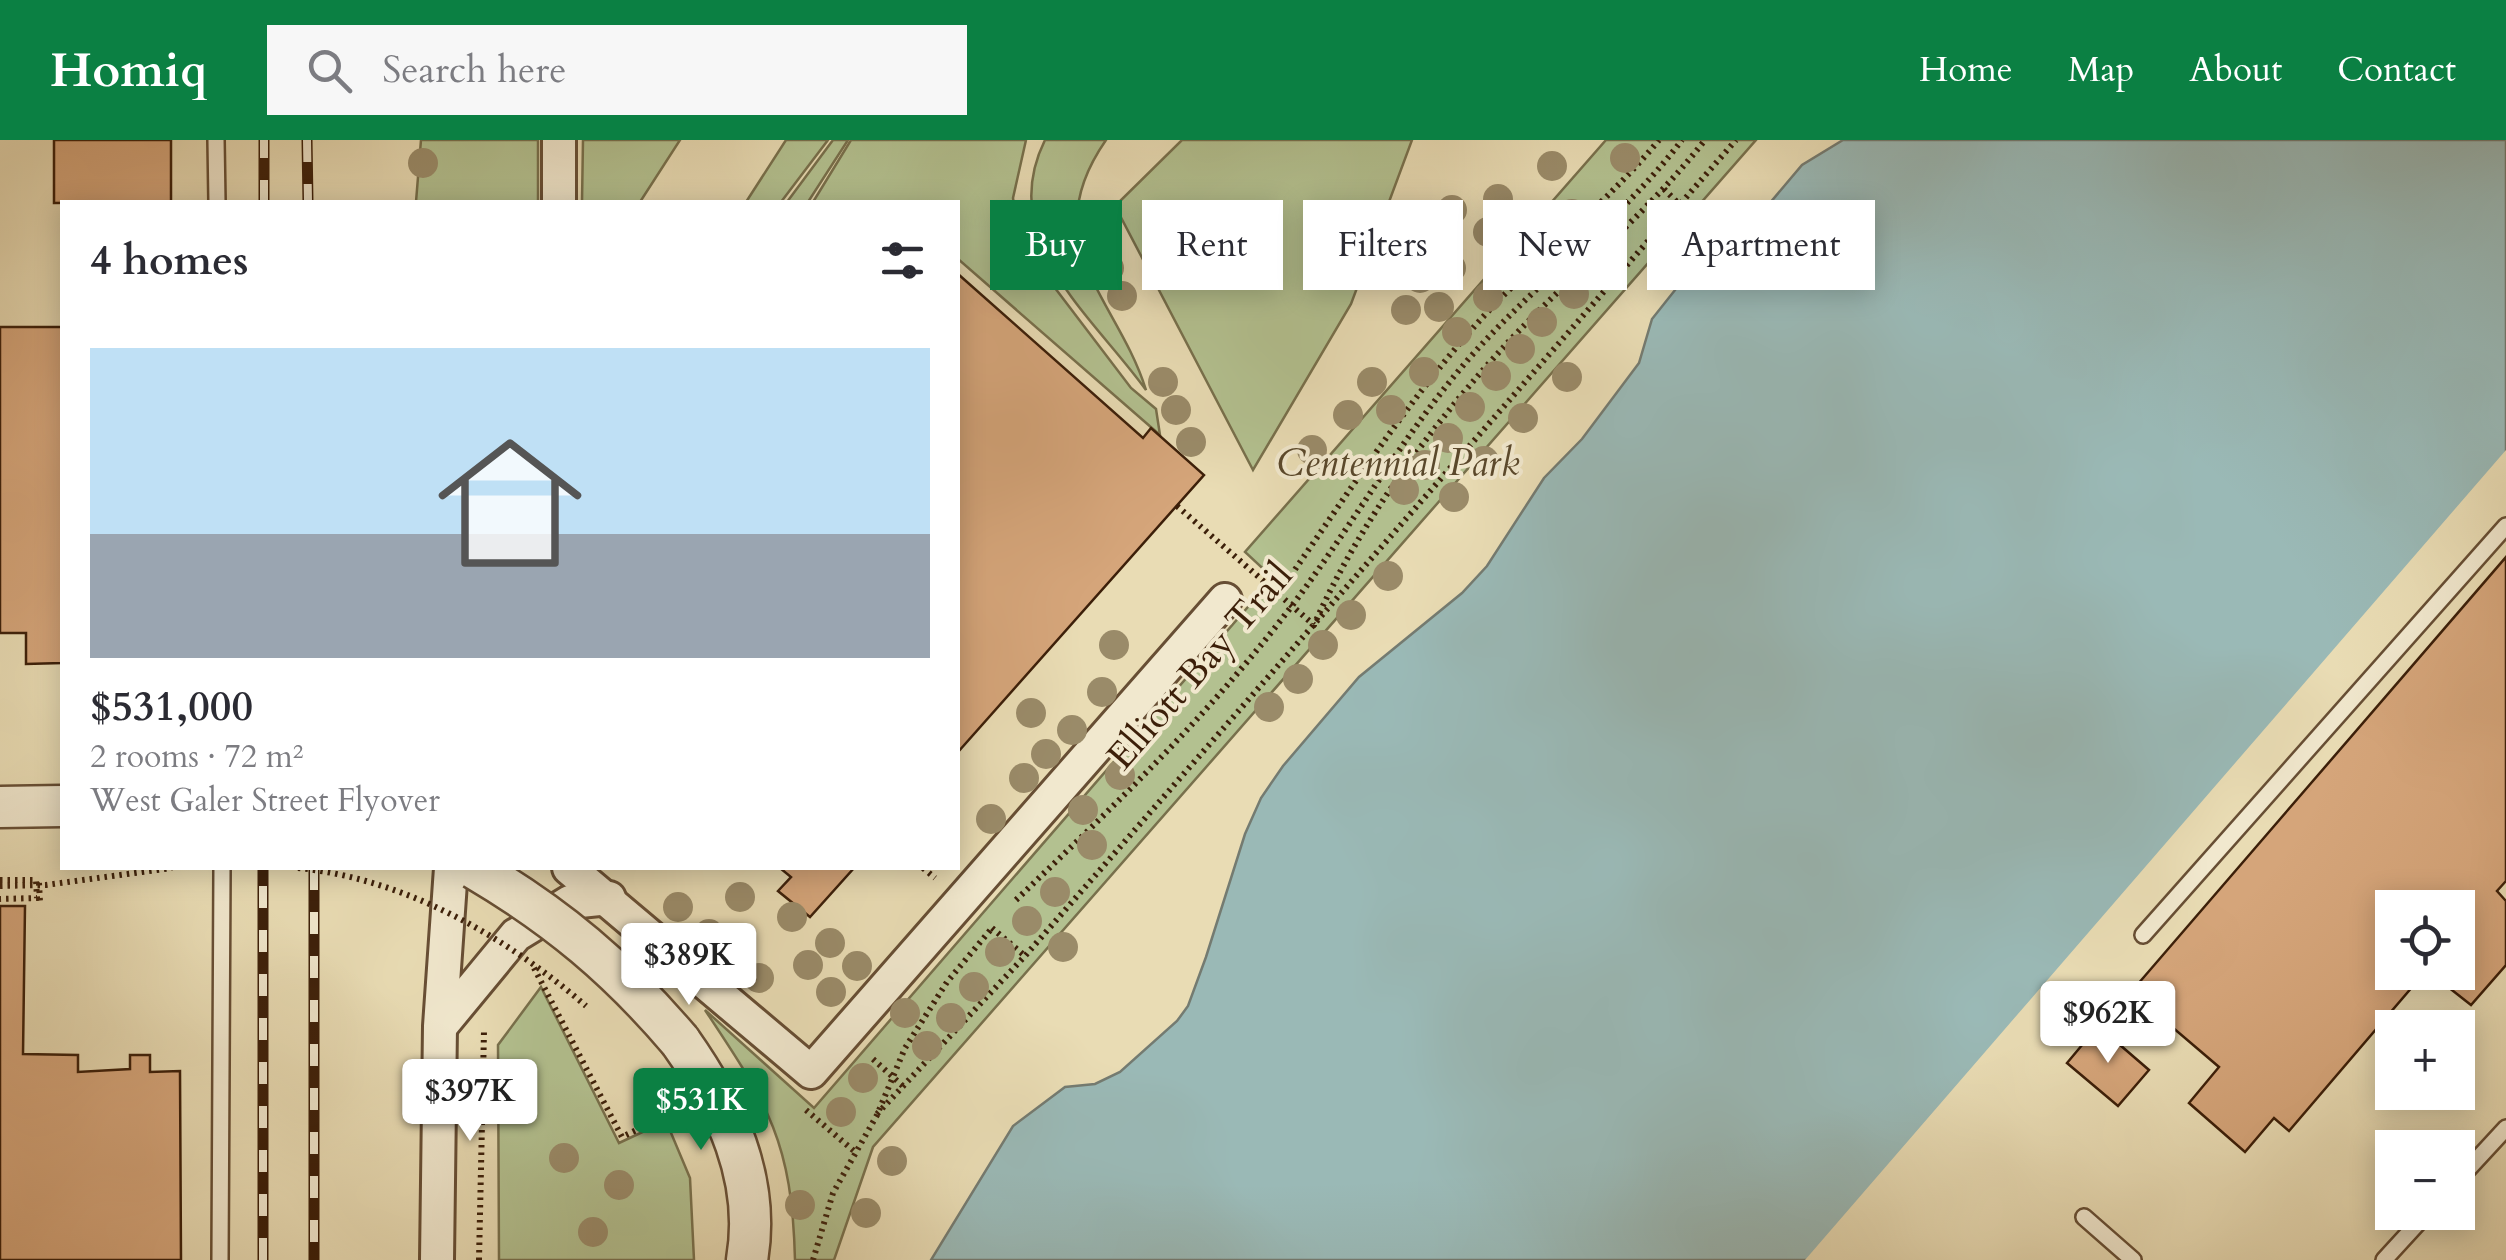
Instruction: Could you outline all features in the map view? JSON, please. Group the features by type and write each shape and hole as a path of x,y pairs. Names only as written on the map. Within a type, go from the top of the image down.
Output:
{"street":[{"path":"559,200 560,140"},
{"path":"572,870 810,1072 1225,600"},
{"path":"0,807 60,806"},
{"path":"437,1260 440,1026 451,870"},
{"path":"477,870 568,929 629,981 710,1082 748,1174 752,1234 747,1260"},
{"path":"440,1026 516,934 570,902 609,898"}],"lane":[{"path":"216,140 217,200"},
{"path":"2143,935 2506,526"},
{"path":"220,1260 222,870"},
{"path":"2475,1162 2506,1128"},
{"path":"2084,1217 2133,1260"},
{"path":"2384,1260 2412,1230"}],"path":[{"path":"1278,594 1458,346 1510,289 1580,227 1659,140"},
{"name":"Elliott Bay Trail","path":"1012,904 1179,744 1304,590 1413,430 1466,363 1526,297 1621,210 1682,140"},
{"path":"1314,625 1334,578 1476,380 1664,190 1704,140"},
{"path":"1684,200 1736,140"},
{"path":"1664,190 1675,200"},
{"path":"877,1115 1025,956 1647,243"},
{"path":"0,883 46,885 157,870"},
{"path":"307,870 364,882 461,918 550,976 594,1014"},
{"path":"0,883 36,880 37,898 0,901"},
{"path":"0,883 39,882 40,902 0,901"},
{"path":"813,1260 833,1193 877,1115 892,1076 947,982 1002,916"},
{"path":"980,917 1025,956"},
{"path":"513,967 541,950"},
{"path":"528,957 622,1137 674,1112"},
{"path":"479,1260 485,1016"},
{"path":"864,1050 905,1088"},
{"path":"664,1098 680,1124"},
{"path":"796,1102 854,1151"}],"green space":[{"path":"421,140 538,140 538,200 416,200"},
{"path":"583,140 680,140 641,200 582,200"},
{"path":"786,140 828,140 783,200 747,200"},
{"path":"833,140 848,140 809,200 788,200"},
{"path":"851,140 1026,140 1013,200 990,200 990,287 960,261 960,200 814,200"},
{"path":"1045,140 1106,140 1086,177 1080,200 1032,200 1033,177"},
{"path":"1182,140 1412,140 1390,200 1303,200 1303,290 1356,290 1253,470 1159,290 1283,290 1283,200 1142,200 1142,258 1122,219 1121,200"},
{"name":"Centennial Park","path":"1606,140 1756,140 1703,200 1647,200 1647,264 1627,287 1627,200 1553,200"},
{"name":"Centennial Park","path":"1483,280 1483,290 1624,290 873,1147 834,1260 795,1260 789,1185 773,1127 746,1073 705,1010 814,1108 1273,578 1245,552"},
{"path":"994,290 1057,290 1131,388 1156,409 1160,435"},
{"path":"1066,290 1097,290 1146,390"},
{"path":"541,987 619,1143 666,1121 690,1178 694,1260 499,1260 498,1045"}],"water":[{"path":"1843,140 2506,140 2506,1260 931,1260 1013,1126 1065,1087 1095,1084 1120,1072 1177,1021 1188,1006 1245,834 1261,798 1283,766 1359,677 1462,593 1487,566 1544,478 1582,439 1639,363 1652,319 1675,290 1875,290 1875,200 1772,200 1802,165"}],"pier":[{"path":"2506,450 2506,1260 1805,1260"}],"building":[{"path":"54,140 171,140 171,200 54,203"},
{"path":"960,276 1143,438 1151,428 1204,475 960,750"},
{"path":"0,327 60,327 60,663 26,664 26,633 0,633"},
{"path":"2506,557 2506,881 2497,891 2506,901 2506,965 2471,1005 2452,990 2475,990 2475,890 2375,890 2375,990 2410,990 2392,1010 2375,1010 2375,1030 2289,1131 2274,1118 2245,1152 2189,1103 2219,1067 2131,992"},
{"path":"782,870 852,870 810,917 778,891 791,877"},
{"path":"0,906 25,906 23,1054 78,1055 78,1072 130,1069 130,1055 150,1055 150,1072 180,1071 181,1260 0,1260"},
{"path":"2098,1026 2149,1070 2118,1106 2067,1063"}],"railway":[{"path":"264,140 264,200"},
{"path":"307,140 308,200"},
{"path":"263,870 263,1260"},
{"path":"314,870 314,1260"}]}
